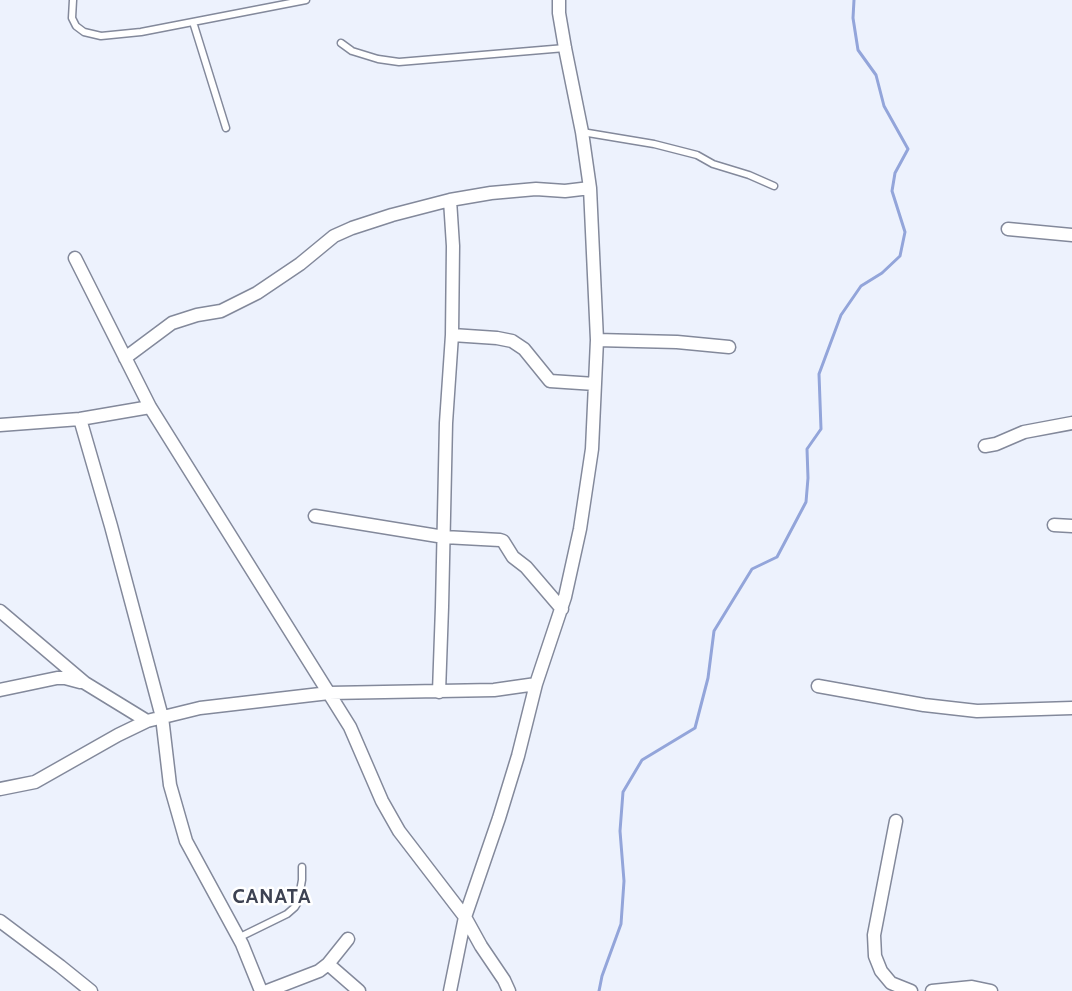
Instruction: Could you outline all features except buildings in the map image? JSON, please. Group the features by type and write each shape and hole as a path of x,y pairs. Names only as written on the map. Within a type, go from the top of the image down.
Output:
{"street":[{"path":"450,991 465,917 499,818 518,756 536,684 562,609 580,529 592,449 597,340 590,188 582,132 559,13 559,0"},
{"path":"125,358 172,323 197,314 220,311 257,293 300,264 334,236 392,215 450,200 520,190 549,189 565,191 590,188"},
{"path":"438,692 446,423 452,336 450,200"},
{"path":"1008,229 1072,235"},
{"path":"75,258 150,407 350,727 382,801 399,831 465,917 509,991"},
{"path":"452,336 497,338 512,341 524,349 550,381 595,384"},
{"path":"597,340 677,342 729,347"},
{"path":"0,424 80,419 150,407"},
{"path":"80,419 112,526 162,717 170,785 186,841 238,938 261,991"},
{"path":"985,446 996,444 1024,432 1072,423"},
{"path":"315,516 444,537 500,540 562,609"},
{"path":"1054,525 1072,526"},
{"path":"0,611 85,683 147,721"},
{"path":"0,690 57,678 85,683"},
{"path":"0,788 35,782 118,734 147,721 200,708 329,693 494,690 536,684"},
{"path":"818,686 924,705 977,711 1072,708"},
{"path":"896,821 874,935 875,956 881,971 891,983 911,991"},
{"path":"0,921 91,991"},
{"path":"267,991 319,971 328,964 348,939"},
{"path":"328,964 359,991"},
{"path":"932,991 972,987 991,991"}],"lane":[{"path":"73,0 72,18 76,26 84,32 101,36 141,32 306,0"},
{"path":"193,22 226,128"},
{"path":"341,43 352,50 378,59 399,62 565,48"},
{"path":"582,132 654,144 697,155 713,164 749,175 774,186"},
{"path":"238,938 287,914 295,907 298,902 302,880 302,867"}],"waterway":[{"path":"599,991 602,976 621,924 624,881 620,831 623,792 642,760 695,728 708,678 714,631 752,569 777,557 806,502 808,478 807,449 821,429 819,374 841,315 861,286 882,273 900,256 905,232 892,191 895,173 908,149 884,106 876,75 858,50 853,18 854,0"}],"district":[{"name":"CANATA","path":"272,897"}]}
